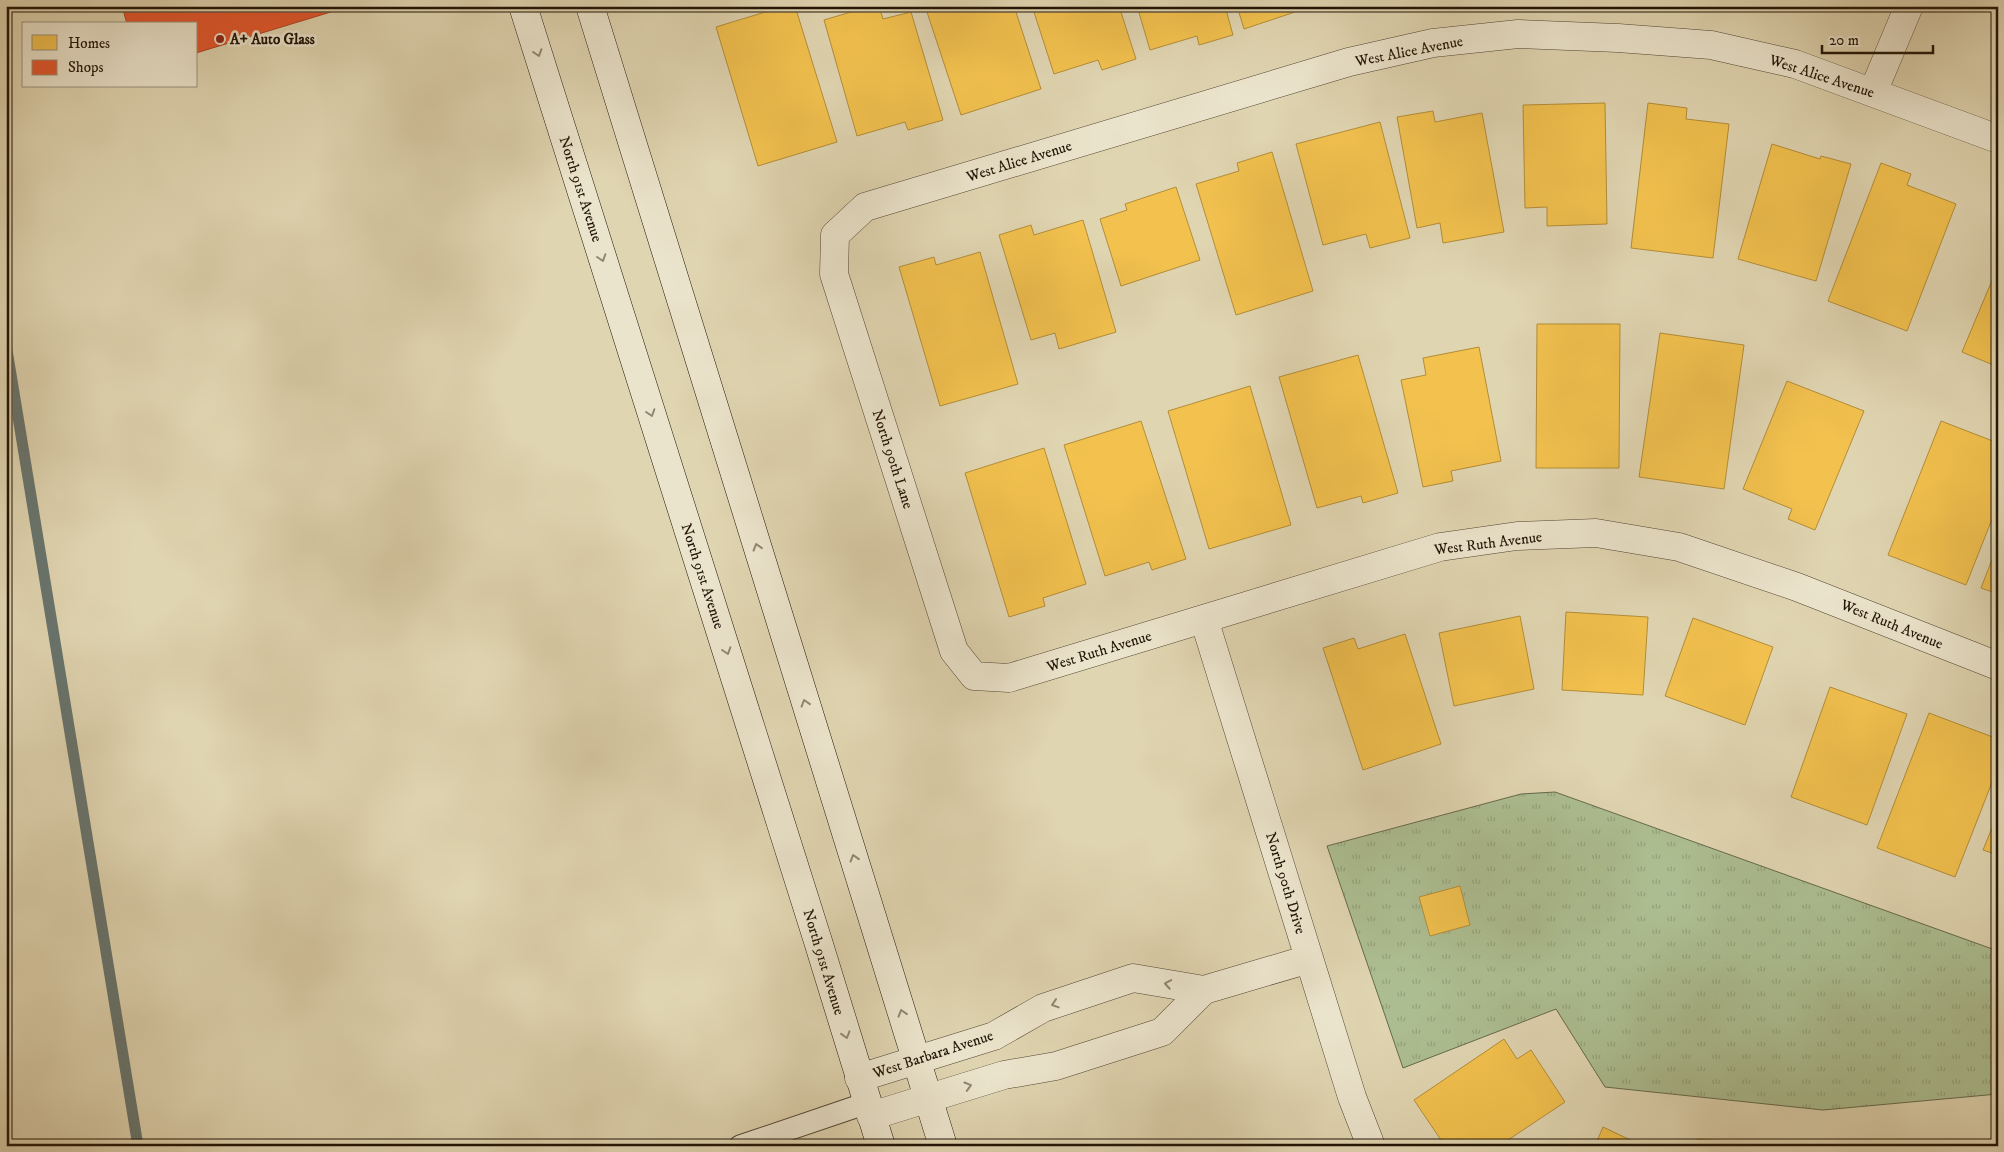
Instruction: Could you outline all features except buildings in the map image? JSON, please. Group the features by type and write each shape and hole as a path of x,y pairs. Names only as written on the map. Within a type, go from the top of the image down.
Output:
{"street":[{"name":"North 91st Avenue","path":"523,6 817,938 880,1146"},
{"path":"590,6 943,1146"},
{"path":"1874,92 1909,6"},
{"name":"West Alice Avenue","path":"835,235 865,207 1349,62 1433,43 1518,34 1618,38 1711,45 1795,64 1998,139"},
{"name":"North 90th Lane","path":"835,235 834,274 954,651 974,676"},
{"name":"West Ruth Avenue","path":"974,676 1009,678 1440,547 1517,536 1596,533 1679,547 1797,586 1998,666"},
{"name":"North 90th Drive","path":"1204,619 1352,1098 1371,1146"},
{"name":"West Barbara Avenue","path":"866,1099 916,1060 994,1036 1043,1008 1133,978 1204,990 1309,959"},
{"name":"West Barbara Avenue","path":"866,1099 928,1097 1004,1075 1056,1066 1162,1032 1204,990"}],"lane":[{"path":"740,1146 866,1099"}],"green space":[{"path":"1555,792 1998,951 1998,1094 1823,1110 1605,1087 1556,1009 1403,1068 1327,846 1521,794"}],"waterway":[{"path":"6,344 138,1146"}],"place":[{"name":"A+ Auto Glass","path":"220,39"}]}
